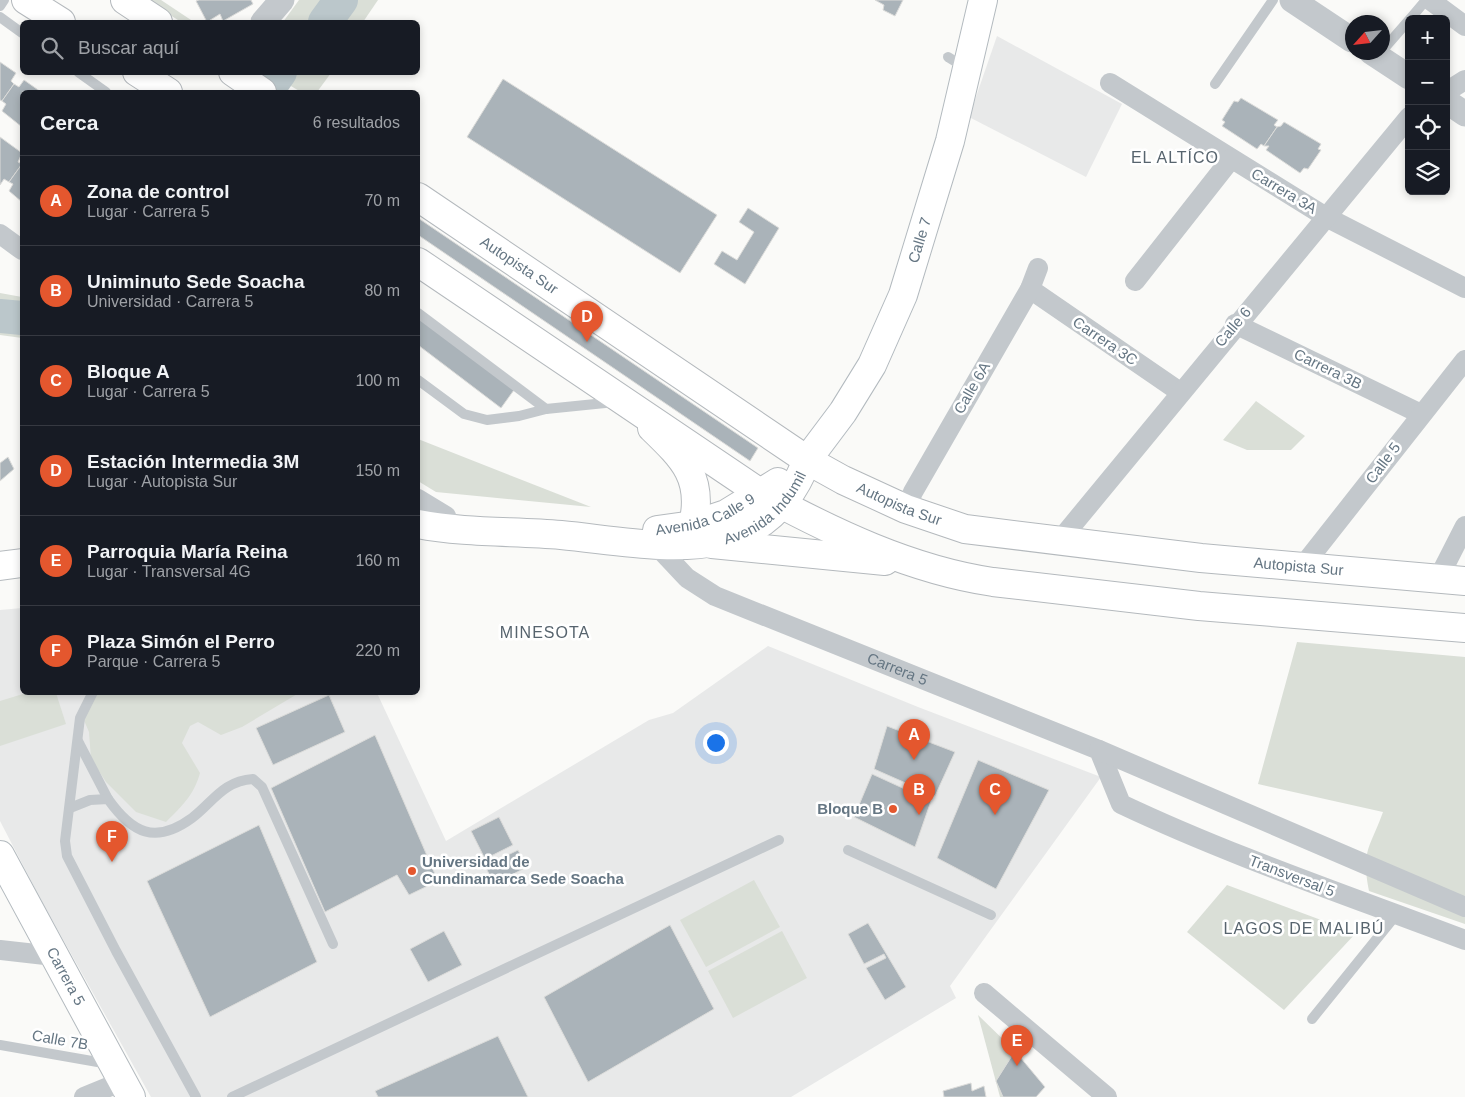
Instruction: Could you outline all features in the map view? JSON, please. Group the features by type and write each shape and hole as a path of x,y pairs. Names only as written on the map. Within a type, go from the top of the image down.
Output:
{"main road":[{"path":"26,0 58,20"},
{"path":"125,0 155,20"},
{"name":"Calle 7","path":"807,460 837,420 872,366 903,295 950,141 957,62 983,0"},
{"path":"142,75 165,90"},
{"name":"Autopista Sur","path":"420,198 807,460 843,480 906,509 966,529 1201,558 1465,581"},
{"path":"420,263 623,402 771,499 834,530 916,564 964,577 993,582 1199,606 1465,628"},
{"path":"623,402 676,451 691,473 697,488 698,505 693,525"},
{"name":"Avenida Calle 9","path":"561,535 652,530 693,525 771,499 807,460"},
{"name":"Avenida Indumil","path":"712,544 743,534 757,526 771,499"},
{"name":"Avenida Calle 9","path":"431,529 561,535 656,545 712,544"},
{"path":"712,544 916,564"},
{"path":"0,566 20,563"},
{"path":"0,583 20,580"},
{"name":"Carrera 5","path":"0,855 123,1081"}],"street":[{"path":"265,20 282,0"},
{"path":"1292,0 1345,35"},
{"path":"1430,0 1465,26"},
{"path":"1387,60 1405,74"},
{"path":"1450,89 1465,80"},
{"name":"Carrera 3A","path":"1110,83 1326,217 1465,288"},
{"path":"1450,104 1465,114"},
{"name":"Calle 6","path":"1060,540 1326,217 1401,120"},
{"path":"1135,281 1231,159"},
{"path":"0,234 20,249"},
{"name":"Calle 6A","path":"906,509 913,492 1030,289 1038,268"},
{"name":"Carrera 3C","path":"1030,289 1180,392"},
{"name":"Carrera 3B","path":"1236,324 1421,414"},
{"name":"Calle 5","path":"1302,567 1465,360"},
{"path":"420,499 446,516 431,529"},
{"path":"1438,579 1465,526"},
{"name":"Carrera 5","path":"656,545 687,578 715,596 1099,750 1465,907"},
{"name":"Transversal 5","path":"1099,750 1121,804 1170,827 1262,864 1465,940"},
{"path":"0,950 54,956"},
{"path":"984,993 1108,1097"},
{"path":"84,1097 123,1081"}],"lane":[{"path":"0,6 4,0"},
{"path":"1215,84 1273,0"},
{"path":"1413,15 1426,0"},
{"path":"0,17 20,32"},
{"path":"1390,40 1405,23"},
{"path":"82,75 103,90"},
{"path":"420,314 546,409"},
{"path":"420,381 464,414 487,420 519,416 546,409 623,402"},
{"path":"92,695 80,718 65,841 67,856 116,951 196,1097"},
{"path":"78,741 108,799 121,818 132,827 152,833 168,831 192,818 217,793 242,780 253,779 258,781 333,944"},
{"path":"70,808 90,800 108,799"},
{"path":"232,1097 779,840"},
{"path":"848,850 991,915"},
{"path":"1312,1020 1396,915"},
{"name":"Calle 7B","path":"0,1045 123,1081"}],"shaded area":[{"path":"147,0 161,0 191,20 178,20"},
{"path":"299,0 378,0 364,20 284,20"},
{"path":"997,36 1122,104 1086,177 969,117"},
{"path":"272,75 330,75 318,90 298,90"},
{"path":"0,293 20,297 20,338 0,335"},
{"path":"1256,401 1305,436 1291,450 1247,450 1223,440"},
{"path":"420,440 591,507 436,492 420,482"},
{"name":"Universidad de Cundinamarca Sede Soacha","path":"20,608 20,695 378,695 446,841 649,720 673,713 768,646 918,707 1101,777 950,986 956,998 791,1097 151,1097 41,900 0,821 0,610"},
{"path":"1297,642 1465,657 1465,924 1369,891 1366,857 1383,812 1258,784"},
{"path":"20,695 57,695 66,724 0,746 0,701"},
{"path":"95,695 296,695 242,727 221,735 198,722 190,726 182,743 200,773 191,794 166,822 136,812 106,782 91,759 89,732 83,718"},
{"path":"754,880 780,927 706,967 680,920"},
{"path":"1227,885 1356,933 1284,1010 1187,932"},
{"path":"782,931 807,978 733,1018 708,971"},
{"path":"978,1015 1015,1051 996,1081 1003,1097 1000,1097"}],"building":[{"path":"251,0 253,4 225,20 223,20 220,14 210,20 206,20 196,1"},
{"path":"875,0 903,0 895,16 883,10 884,5"},
{"path":"0,62 16,73 11,81 14,84 2,101 0,100"},
{"path":"503,79 717,215 680,273 467,137"},
{"path":"24,80 38,90 20,90 20,125 2,111 6,104 2,101 14,84 19,87"},
{"path":"1241,98 1278,120 1274,125 1277,127 1264,146 1261,144 1257,149 1222,126 1225,122 1222,120 1234,101 1238,102"},
{"path":"1284,122 1321,144 1318,149 1321,150 1308,169 1304,168 1300,173 1266,150 1269,146 1264,146 1277,127 1281,126"},
{"path":"0,137 20,152 18,162 20,167 9,182 4,179 0,185"},
{"path":"20,167 20,200 9,191 13,184 9,182"},
{"path":"748,208 779,228 745,284 714,264 722,251 737,260 754,232 739,222"},
{"path":"420,219 758,448 750,461 420,236"},
{"path":"420,320 514,390 501,408 420,347"},
{"path":"8,457 14,469 0,481 0,463"},
{"path":"329,695 345,732 273,765 256,728"},
{"path":"887,726 955,752 935,796 874,769"},
{"path":"375,735 438,881 409,895 397,875 325,912 271,788"},
{"path":"978,760 1049,790 996,889 937,858"},
{"name":"Bloque B","path":"872,774 931,801 915,847 854,817"},
{"path":"499,817 513,845 485,859 471,831"},
{"path":"259,825 317,962 210,1017 147,881"},
{"path":"518,850 527,867 494,884 485,866"},
{"path":"868,923 906,987 885,1000 866,968 886,958 884,954 864,964 848,934"},
{"path":"670,925 714,1009 588,1082 544,997"},
{"path":"444,931 462,965 428,982 410,949"},
{"path":"498,1036 528,1097 378,1097 375,1091"},
{"path":"1015,1051 1045,1087 1036,1097 1003,1097 996,1081"},
{"path":"971,1083 972,1091 984,1086 986,1097 944,1097 943,1091"}],"waterway":[{"path":"326,20 341,0"},
{"path":"267,90 278,75"},
{"path":"0,316 20,318"}],"place":[{"name":"Estación Intermedia 3M","path":"587,342"},
{"name":"Zona de control","path":"914,760"},
{"name":"Bloque B","path":"893,809"},
{"name":"Uniminuto Sede Soacha","path":"919,815"},
{"name":"Bloque A","path":"995,815"},
{"name":"Plaza Simón el Perro","path":"112,862"},
{"name":"Universidad de Cundinamarca Sede Soacha","path":"412,871"},
{"name":"Parroquia María Reina","path":"1017,1066"}],"district":[{"name":"EL ALTÍCO","path":"1175,157"},
{"name":"MINESOTA","path":"545,632"},
{"name":"LAGOS DE MALIBÚ","path":"1304,928"}]}
